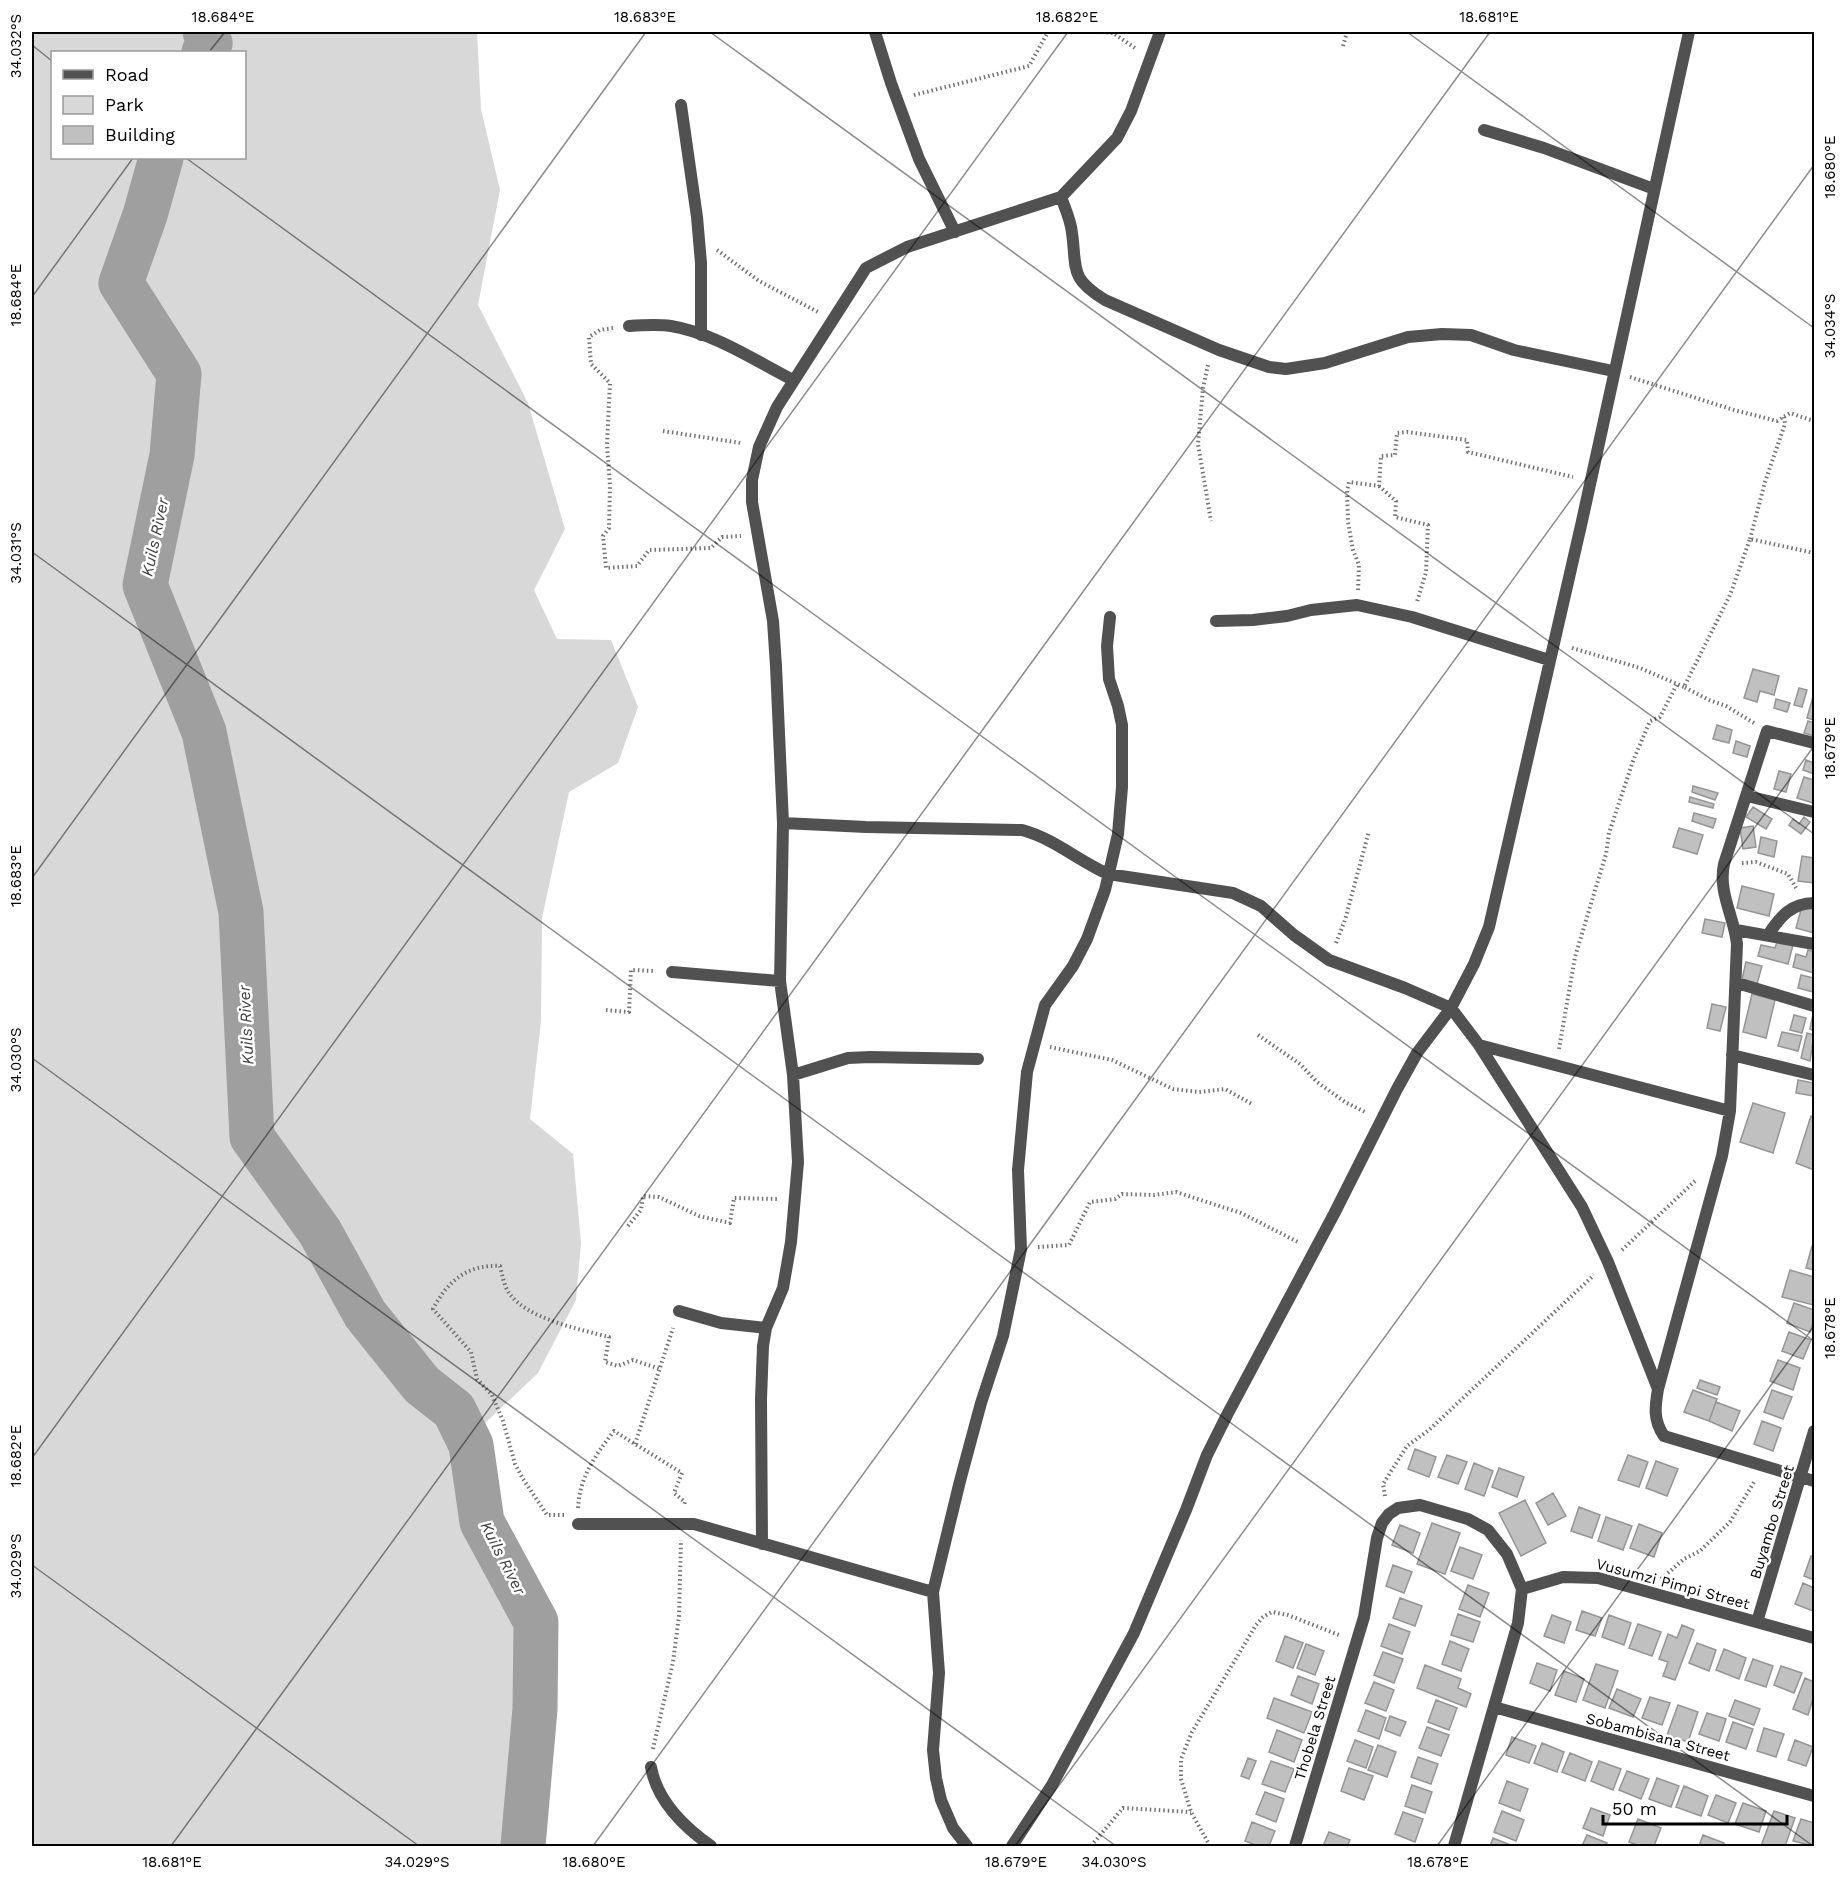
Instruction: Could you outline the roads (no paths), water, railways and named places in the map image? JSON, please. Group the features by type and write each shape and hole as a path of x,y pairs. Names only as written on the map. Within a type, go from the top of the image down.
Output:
{"street":[{"path":"875,32 919,159 955,232"},
{"path":"762,1544 761,1399 764,1346 766,1328 783,1288 796,1201 798,1162 793,1076 780,981 783,823 772,621 752,502 752,480 759,447 777,407 793,380 835,320 867,268 907,247 1061,197 1117,138 1131,111 1160,32"},
{"path":"1012,1846 1052,1785 1134,1633 1207,1455 1417,1053 1451,1008 1474,964 1489,927 1689,32"},
{"path":"681,105 698,217 701,335"},
{"path":"1484,130 1544,148 1654,189"},
{"path":"1061,197 1072,230 1077,275 1082,283 1105,300 1212,347 1269,367 1286,369 1325,363 1408,337 1442,334 1471,335 1514,350 1613,371"},
{"path":"629,326 670,326 701,335 730,347 793,380"},
{"path":"1216,621 1253,620 1357,605 1412,617 1549,660"},
{"path":"967,1846 953,1828 941,1800 936,1778 933,1750 939,1673 933,1592 963,1469 1003,1336 1021,1249 1018,1170 1027,1072 1045,1005 1073,966 1087,939 1105,890 1118,834 1122,787 1122,725 1107,665 1110,617"},
{"path":"1815,743 1767,731 1724,864 1723,888 1736,930 1737,983 1730,1111 1722,1156 1658,1389 1655,1419 1664,1436 1672,1440 1815,1480"},
{"path":"1747,796 1815,812"},
{"path":"783,823 1022,830 1042,836 1108,874 1239,895 1261,906 1294,935 1329,960 1451,1008 1479,1045 1582,1207 1608,1262 1658,1389"},
{"path":"1768,935 1786,911 1794,906 1811,903"},
{"path":"1736,930 1815,944"},
{"path":"672,972 780,981"},
{"path":"1737,983 1815,1006"},
{"path":"1479,1045 1730,1111"},
{"path":"1732,1055 1815,1076"},
{"path":"793,1076 849,1058 978,1059"},
{"path":"679,1311 721,1323 766,1328"},
{"name":"Buyambo Street","path":"1757,1622 1815,1431"},
{"name":"Thobela Street","path":"1295,1846 1364,1617 1377,1539 1389,1514 1398,1508 1420,1504 1468,1519 1488,1530 1507,1554 1522,1589"},
{"path":"578,1524 694,1524 933,1592"},
{"name":"Vusumzi Pimpi Street","path":"1522,1589 1549,1580 1580,1576 1598,1578 1815,1638"},
{"path":"1454,1846 1518,1623 1522,1589"},
{"name":"Sobambisana Street","path":"1494,1707 1815,1796"},
{"path":"651,1767 654,1781 672,1809 684,1824 711,1846"}],"waterway":[{"name":"Kuils River","path":"205,32 210,43 205,51"},
{"name":"Kuils River","path":"161,159 145,215 121,283 179,374 172,455 145,585 204,732 241,912 252,1137 320,1232 365,1314 422,1385 454,1410 471,1445 482,1522 536,1622 535,1709 523,1846"}]}
